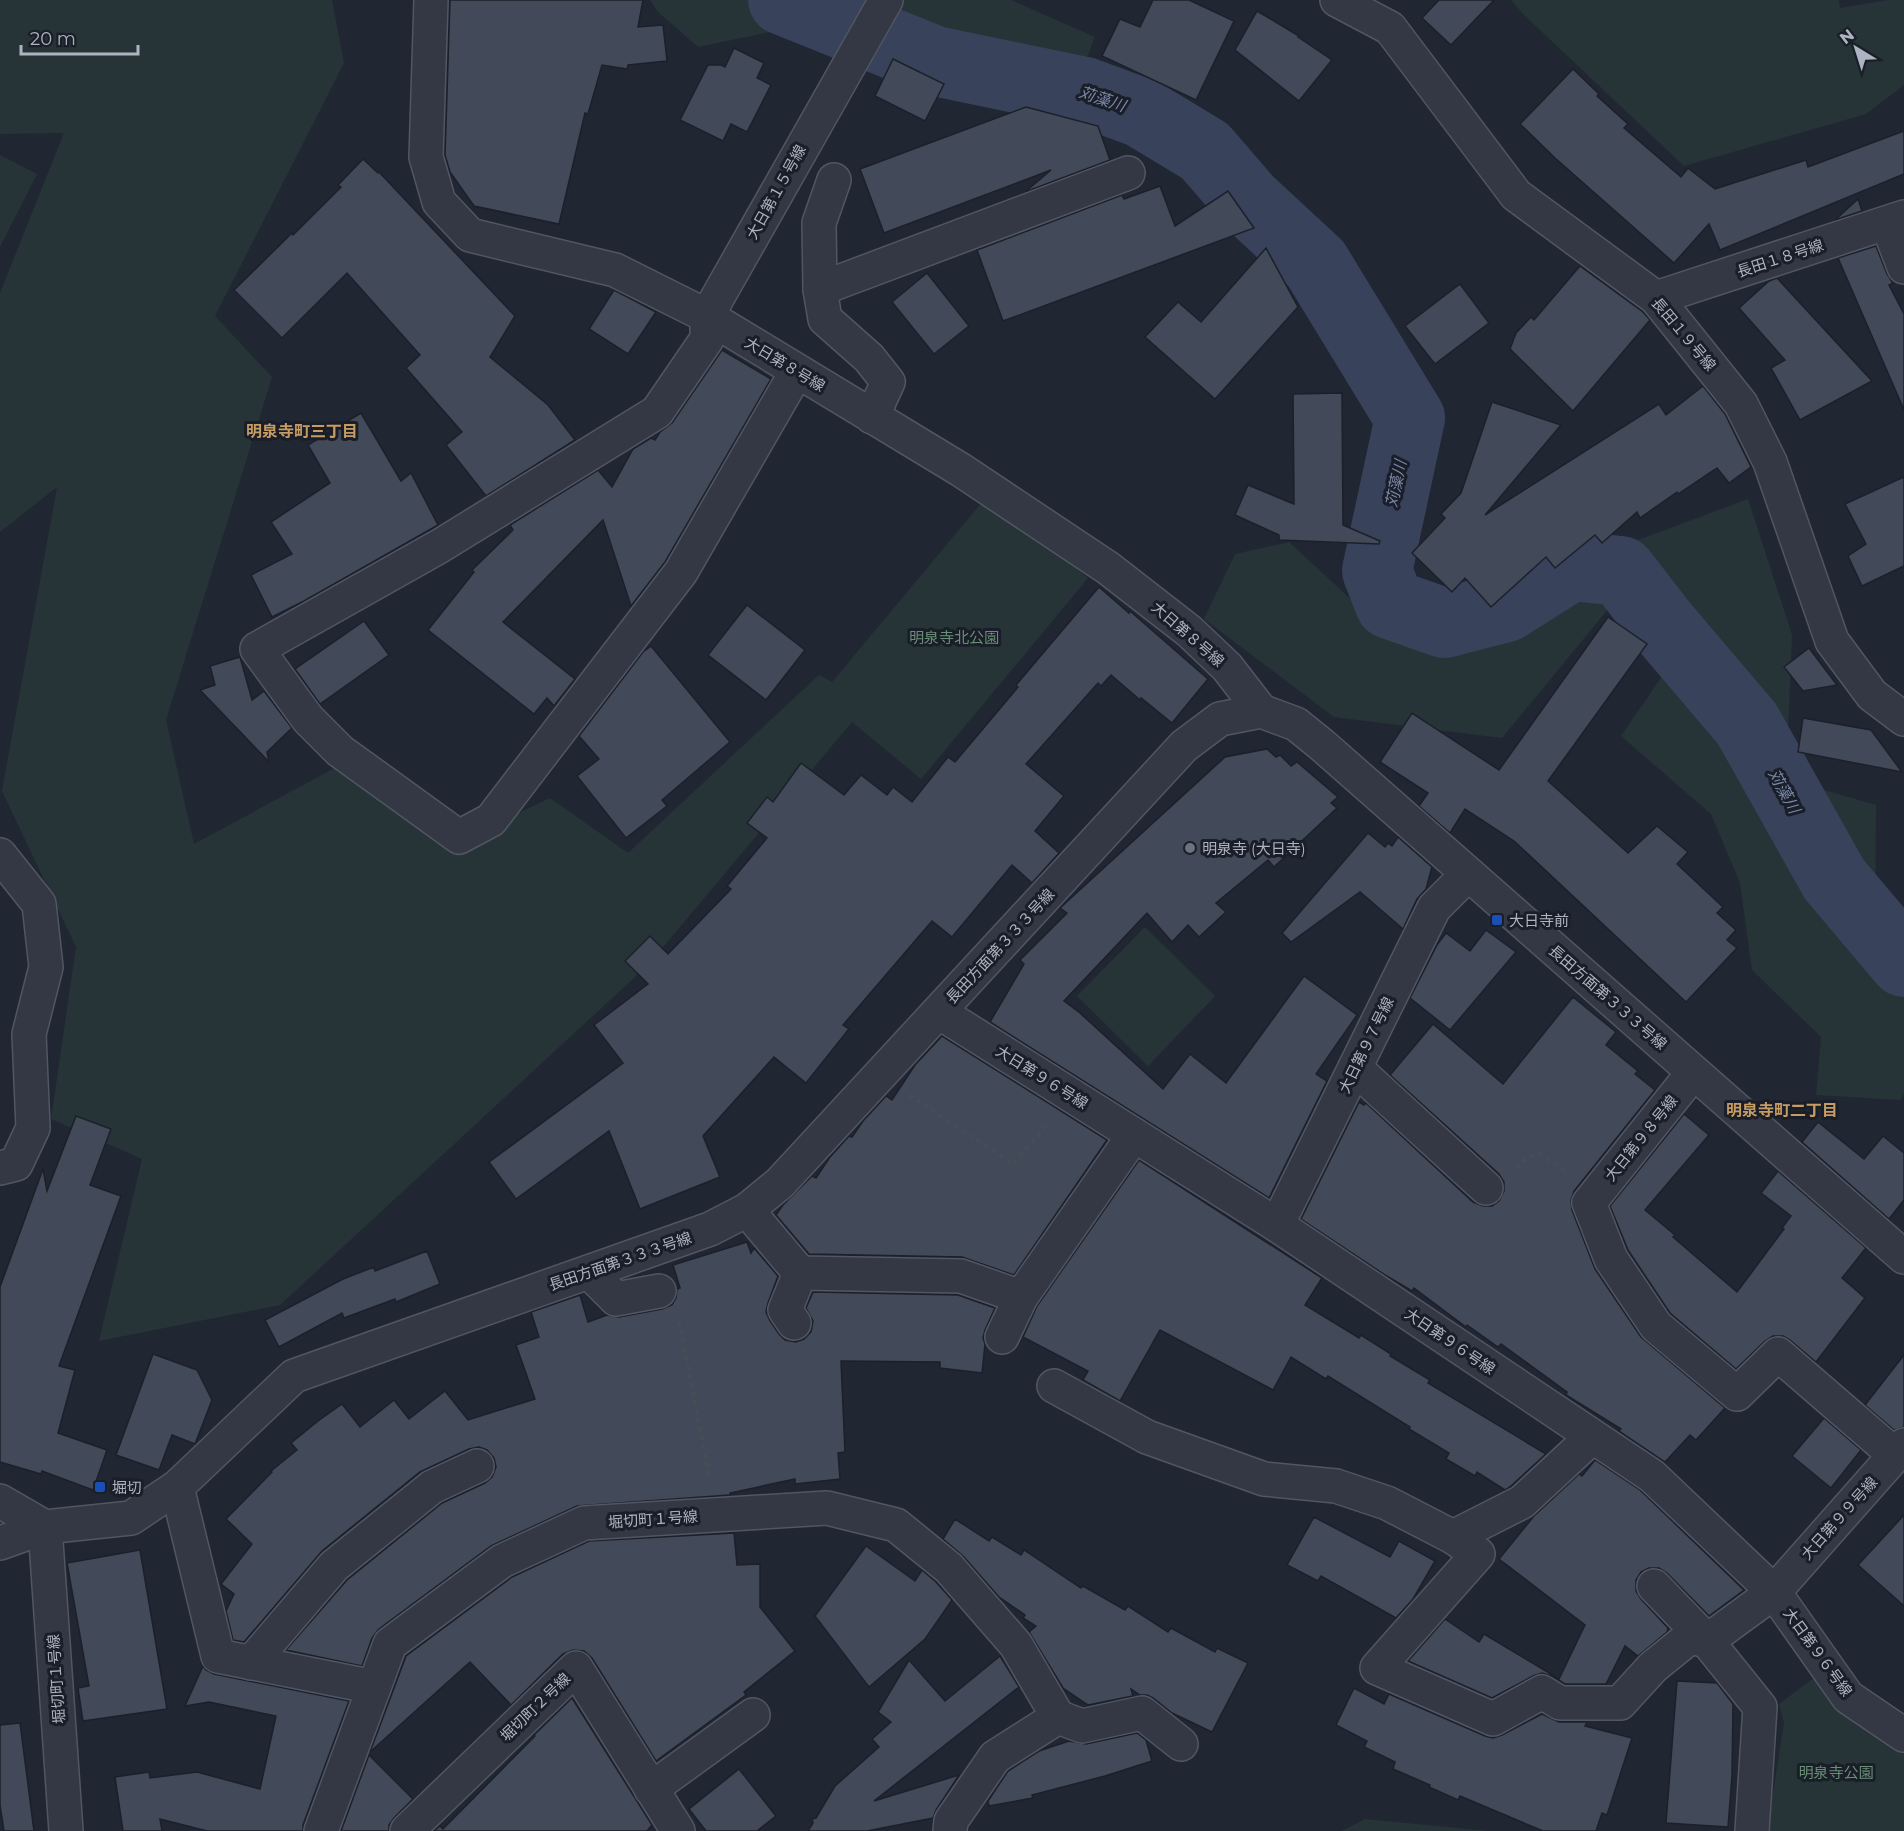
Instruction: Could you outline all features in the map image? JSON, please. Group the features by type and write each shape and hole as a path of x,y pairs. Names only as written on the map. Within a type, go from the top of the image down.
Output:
{"street":[{"name":"大日第８号線","path":"431,0 426,157 439,202 470,235 615,270 707,316 961,470 1108,568 1189,631 1227,667 1261,711"},
{"name":"大日第１５号線","path":"797,371 681,572 491,820 459,837 340,751 308,719 257,649 440,546 657,412 706,339 707,316 886,0"},
{"name":"長田１９号線","path":"1337,0 1390,28 1516,195 1656,298 1742,404 1770,462 1832,641 1872,695 1904,719"},
{"path":"820,289 1128,173"},
{"path":"834,180 819,223 820,289 825,319 869,358 888,382 872,417"},
{"name":"長田１８号線","path":"1656,298 1895,220"},
{"path":"1895,220 1904,267"},
{"name":"長田方面第３３３号線","path":"0,1543 45,1527 131,1518 177,1487 294,1376 710,1229 747,1210 780,1184 878,1075 1184,746 1221,719 1261,711 1296,724 1322,745 1904,1257"},
{"path":"0,855 39,904 46,967 30,1034 33,1128 16,1164 0,1168"},
{"name":"大日第９７号線","path":"1276,1225 1434,909 1468,874"},
{"name":"大日第９６号線","path":"939,1012 1276,1225 1652,1476 1774,1592 1848,1697 1904,1735"},
{"path":"1355,1068 1486,1188"},
{"name":"大日第９８号線","path":"1593,1198 1694,1073"},
{"path":"1002,1337 1021,1297 1134,1135"},
{"path":"1593,1198 1611,1259 1656,1326 1737,1394 1778,1354 1899,1450"},
{"path":"747,1210 800,1273 961,1276 1021,1297"},
{"path":"589,1272 616,1299 659,1291"},
{"path":"794,1323 785,1310 800,1273"},
{"path":"1054,1386 1147,1437 1264,1479 1336,1486 1387,1503 1453,1537 1478,1554 1377,1668 1493,1719 1542,1692 1560,1703 1620,1703 1653,1667 1690,1637 1707,1641"},
{"path":"1453,1537 1522,1502 1592,1437"},
{"name":"大日第９９号線","path":"1707,1641 1774,1592 1899,1450"},
{"path":"251,1663 334,1566 432,1487 477,1466"},
{"path":"177,1487 218,1656 374,1687"},
{"path":"0,1501 45,1527"},
{"name":"堀切町１号線","path":"321,1831 390,1644 502,1561 584,1523 713,1503 827,1508 896,1525 949,1568 1016,1645 1058,1717"},
{"name":"堀切町１号線","path":"45,1527 66,1831"},
{"path":"1654,1586 1707,1641 1760,1707 1752,1831"},
{"name":"堀切町２号線","path":"407,1831 576,1668 678,1831"},
{"path":"950,1831 951,1821 995,1757 1058,1717 1082,1726 1142,1713 1181,1744"},
{"path":"651,1789 753,1715"}],"path":[{"path":"908,1095 1013,1164 1053,1119"},
{"path":"1486,1188 1500,1188 1525,1159 1539,1154 1593,1198"},
{"path":"659,1291 679,1321 713,1503"}],"green space":[{"name":"明泉寺北公園","path":"0,0 332,0 344,63 215,316 272,377 166,720 194,844 344,763 455,843 550,798 628,853 819,675 832,682 988,495 1088,578 921,779 852,722 648,965 280,1305 99,1341 142,1159 51,1119 76,947 2,791 57,487 0,532 0,293 64,133 0,134"},
{"path":"650,0 1011,0 1095,37 1075,88 808,24 698,47 658,12"},
{"path":"1511,0 1839,0 1840,8 1888,0 1904,0 1904,85 1866,114 1684,166"},
{"path":"0,155 37,174 0,247"},
{"path":"1748,499 1792,635 1786,779 1876,805 1875,938 1904,979 1904,1094 1900,1100 1816,1095 1821,1037 1752,970 1740,883 1711,814 1621,736 1678,653 1614,602 1502,738 1334,717 1204,619 1235,554 1289,542 1371,618 1487,623 1587,559"},
{"path":"1145,927 1215,996 1148,1066 1077,996"},
{"name":"明泉寺公園","path":"1818,1675 1904,1745 1904,1831 1767,1831 1784,1723 1779,1704"},
{"path":"1365,1819 1488,1831 1342,1831"}],"building":[{"path":"450,0 643,0 638,27 663,25 667,61 628,65 627,69 602,65 588,114 585,113 559,224 474,206 450,172 445,155"},
{"path":"1153,0 1189,0 1234,21 1196,100 1102,56 1120,19 1140,27"},
{"path":"1439,0 1494,0 1451,45 1422,18"},
{"path":"1257,11 1299,36 1332,60 1299,101 1235,50"},
{"path":"734,48 764,63 757,78 771,85 747,132 731,124 723,141 680,120 708,65 725,67"},
{"path":"893,59 944,84 925,121 875,96"},
{"path":"1573,69 1599,94 1597,96 1628,124 1624,128 1681,177 1688,168 1715,189 1806,160 1808,167 1904,131 1904,174 1720,250 1709,224 1674,263 1520,124"},
{"path":"1026,107 1098,126 1110,160 1025,192 1051,170 884,233 860,169"},
{"path":"363,159 379,172 515,316 490,357 548,405 575,440 486,496 446,445 462,432 406,368 420,355 347,273 282,338 234,290 341,187 338,185"},
{"path":"1160,186 1175,226 1228,191 1254,228 1003,321 977,250 1122,195 1124,199"},
{"path":"1858,199 1862,211 1835,220"},
{"path":"1876,246 1893,283 1889,285 1904,314 1904,410 1838,258"},
{"path":"1266,248 1298,307 1215,399 1145,337 1178,302 1201,322"},
{"path":"1580,266 1643,312 1650,320 1573,411 1510,349 1516,333 1531,317 1534,320"},
{"path":"927,273 969,326 934,354 892,302"},
{"path":"1777,278 1872,381 1800,420 1771,368 1785,360 1739,308 1769,281"},
{"path":"1460,284 1489,323 1435,364 1405,326"},
{"path":"614,290 656,312 628,354 589,329"},
{"path":"722,350 771,379 665,562 631,606 603,520 503,622 575,679 554,706 547,698 534,714 428,630 474,572 472,570 513,530 510,525 598,470 612,487 633,449 651,438 655,440 660,432 672,423"},
{"path":"1703,386 1725,414 1751,467 1729,483 1717,468 1640,518 1637,512 1602,543 1595,535 1555,568 1546,557 1491,607 1465,578 1452,592 1412,553 1445,518 1441,514 1461,493 1492,402 1561,425 1485,515 1659,404 1666,415"},
{"path":"1342,393 1343,525 1380,541 1379,544 1279,540 1279,535 1235,515 1248,485 1294,504 1293,394"},
{"path":"361,413 401,481 411,473 438,525 272,617 251,575 292,554 271,522 330,483 308,445"},
{"path":"1904,477 1904,566 1862,586 1848,556 1866,544 1845,504"},
{"path":"1099,587 1208,679 1172,723 1111,675 1101,686 1098,683 1026,764 1064,796 1035,831 1059,853 1032,883 1012,865 952,937 932,921 843,1025 849,1029 806,1083 774,1057 703,1136 720,1177 640,1209 609,1131 516,1199 489,1162 623,1063 594,1025 648,984 625,961 650,936 668,954 731,889 727,886 767,838 747,823 767,797 773,802 801,763 844,795 861,775 887,795 893,787 912,802 948,757 955,762 1018,687 1016,685"},
{"path":"747,605 805,650 766,700 708,655"},
{"path":"1608,617 1647,644 1548,781 1628,853 1657,826 1688,852 1677,864 1723,907 1717,913 1736,930 1727,940 1737,948 1686,1002 1514,841 1465,809 1450,833 1419,806 1428,793 1380,762 1412,713 1499,770"},
{"path":"364,621 389,655 320,704 295,669"},
{"path":"651,646 730,742 662,800 667,806 626,838 577,776 599,759 579,736 643,652"},
{"path":"1809,648 1837,685 1803,691 1784,667"},
{"path":"240,657 252,700 264,691 292,728 267,752 269,762 200,690 215,685 210,666"},
{"path":"1803,718 1871,730 1902,772 1798,752"},
{"path":"1267,749 1276,757 1280,755 1291,766 1297,762 1338,797 1331,803 1337,808 1274,867 1268,860 1216,903 1226,912 1199,937 1188,925 1172,942 1147,913 1064,1001 1163,1089 1190,1054 1226,1083 1304,976 1357,1015 1316,1074 1327,1081 1269,1198 990,1022 1024,964 1020,960 1067,913 1060,908 1225,757"},
{"path":"1368,833 1385,847 1388,843 1392,846 1398,837 1432,867 1426,889 1417,899 1403,929 1360,892 1291,942 1282,933"},
{"path":"1486,930 1516,952 1450,1030 1410,998 1437,945 1446,933 1470,951"},
{"path":"1573,997 1616,1032 1606,1045 1638,1071 1635,1074 1655,1090 1574,1191 1571,1200 1572,1210 1595,1269 1641,1337 1725,1408 1696,1440 1690,1435 1665,1462 1619,1431 1621,1429 1566,1395 1567,1392 1501,1344 1498,1347 1467,1325 1466,1327 1414,1288 1412,1291 1385,1275 1301,1219 1359,1102 1364,1105 1366,1103 1473,1202 1483,1206 1492,1206 1499,1201 1504,1191 1504,1182 1499,1174 1390,1075 1433,1024 1503,1084"},
{"path":"942,1036 1107,1140 1014,1275 962,1257 809,1254 776,1215 812,1176 816,1178 830,1157 849,1136 852,1137 886,1096 892,1100 915,1065"},
{"path":"1684,1114 1709,1135 1645,1210 1737,1292 1784,1229 1782,1228 1791,1216 1761,1193 1778,1171 1866,1248 1842,1278 1865,1298 1816,1362 1790,1340 1783,1336 1773,1336 1736,1369 1670,1313 1628,1250 1610,1206"},
{"path":"76,1116 111,1129 90,1185 121,1196 59,1366 75,1370 58,1433 107,1450 93,1490 42,1471 41,1474 0,1462 0,1287 43,1169 47,1191"},
{"path":"1818,1122 1864,1159 1883,1136 1904,1153 1904,1200 1889,1219 1802,1142"},
{"path":"1139,1160 1322,1278 1305,1305 1359,1338 1361,1335 1430,1380 1428,1383 1546,1454 1505,1490 1477,1472 1475,1476 1446,1459 1449,1453 1409,1429 1410,1427 1328,1376 1326,1379 1291,1357 1273,1390 1160,1330 1120,1401 1083,1380 1088,1371 1023,1337 1037,1306"},
{"path":"747,1242 751,1253 754,1248 778,1276 766,1312 785,1340 796,1342 804,1339 811,1332 813,1321 806,1308 813,1292 958,1295 995,1308 983,1338 985,1344 982,1373 940,1368 940,1362 841,1361 845,1452 838,1453 840,1479 795,1484 795,1479 730,1493 730,1495 577,1506 491,1546 379,1629 372,1638 362,1666 286,1650 347,1580 442,1503 485,1483 492,1477 496,1467 494,1458 487,1450 479,1447 469,1449 420,1472 322,1551 244,1642 233,1640 226,1611 234,1594 221,1584 252,1544 226,1519 271,1471 297,1450 291,1443 318,1421 342,1404 360,1427 394,1400 409,1419 445,1391 468,1420 535,1399 516,1345 539,1337 531,1312 580,1295 588,1322 607,1315 619,1317 662,1309 672,1305 677,1289 680,1288 673,1265"},
{"path":"427,1251 440,1284 396,1302 395,1299 344,1318 342,1313 279,1347 265,1320 343,1279 374,1267 375,1271"},
{"path":"153,1354 197,1370 212,1400 195,1444 172,1435 159,1470 116,1455"},
{"path":"1904,1355 1904,1427 1894,1430 1865,1405"},
{"path":"1824,1418 1861,1450 1831,1488 1792,1456"},
{"path":"1595,1460 1640,1490 1744,1590 1709,1616 1667,1573 1659,1568 1649,1568 1641,1572 1636,1580 1636,1591 1668,1628 1667,1632 1638,1656 1625,1646 1606,1684 1565,1684 1542,1673 1492,1698 1408,1661 1445,1619 1479,1642 1484,1634 1559,1679 1585,1625 1499,1559 1534,1516 1579,1474 1582,1476"},
{"path":"1904,1515 1904,1606 1858,1565"},
{"path":"1314,1517 1390,1557 1399,1541 1435,1561 1413,1599 1396,1618 1321,1576 1318,1581 1287,1565"},
{"path":"955,1519 989,1541 992,1537 1021,1555 1024,1550 1081,1588 1083,1586 1125,1610 1128,1606 1168,1632 1171,1628 1215,1652 1217,1648 1248,1663 1212,1732 1172,1713 1153,1698 1140,1695 1131,1689 1133,1696 1088,1705 1063,1688 1029,1632 1036,1626 1023,1618 1025,1615 999,1597 963,1556 943,1539"},
{"path":"734,1533 737,1565 760,1564 760,1607 795,1651 744,1692 746,1695 656,1761 592,1658 584,1651 573,1650 563,1654 511,1705 470,1662 370,1752 406,1656 512,1577 589,1541"},
{"path":"866,1546 915,1581 922,1570 952,1600 925,1639 869,1687 815,1616"},
{"path":"140,1550 167,1709 83,1721 78,1688 89,1686 67,1563"},
{"path":"1000,1656 1019,1687 874,1801 959,1775 933,1818 867,1831 808,1831 813,1823 812,1819 816,1818 835,1786 879,1747 872,1739 891,1722 878,1712 909,1660 945,1701"},
{"path":"203,1666 214,1674 349,1701 303,1825 303,1831 207,1831 160,1819 162,1831 123,1831 115,1777 149,1772 150,1778 197,1772 260,1789 276,1716 209,1702 185,1706"},
{"path":"1677,1681 1717,1683 1733,1704 1732,1776 1728,1827 1666,1823"},
{"path":"1354,1688 1384,1704 1389,1694 1493,1738 1542,1714 1559,1722 1587,1722 1585,1726 1632,1738 1607,1815 1602,1813 1596,1831 1543,1831 1460,1796 1458,1800 1393,1769 1395,1762 1364,1747 1367,1741 1336,1725"},
{"path":"572,1698 652,1825 647,1831 434,1831 440,1826 443,1829"},
{"path":"20,1723 34,1831 4,1831 0,1805 0,1725"},
{"path":"1137,1733 1146,1740 1152,1761 1032,1795 1033,1798 989,1806 988,1801 1008,1771 1039,1751 1069,1741 1086,1744"},
{"path":"369,1755 413,1799 394,1818 389,1825 389,1831 341,1831"},
{"path":"739,1769 776,1816 757,1831 706,1831 689,1809"}],"waterway":[{"name":"苅藻川","path":"783,0 935,61 1085,92 1142,113 1205,151 1248,201 1316,264 1410,418 1377,571 1390,604 1444,623 1506,607 1571,566 1621,571 1662,624 1747,724 1834,879 1904,962"}],"place":[{"name":"明泉寺 (大日寺)","path":"1190,848"},
{"name":"大日寺前","path":"1497,920"},
{"name":"堀切","path":"100,1487"}],"district":[{"name":"明泉寺町三丁目","path":"302,431"},
{"name":"明泉寺町二丁目","path":"1782,1110"}]}
